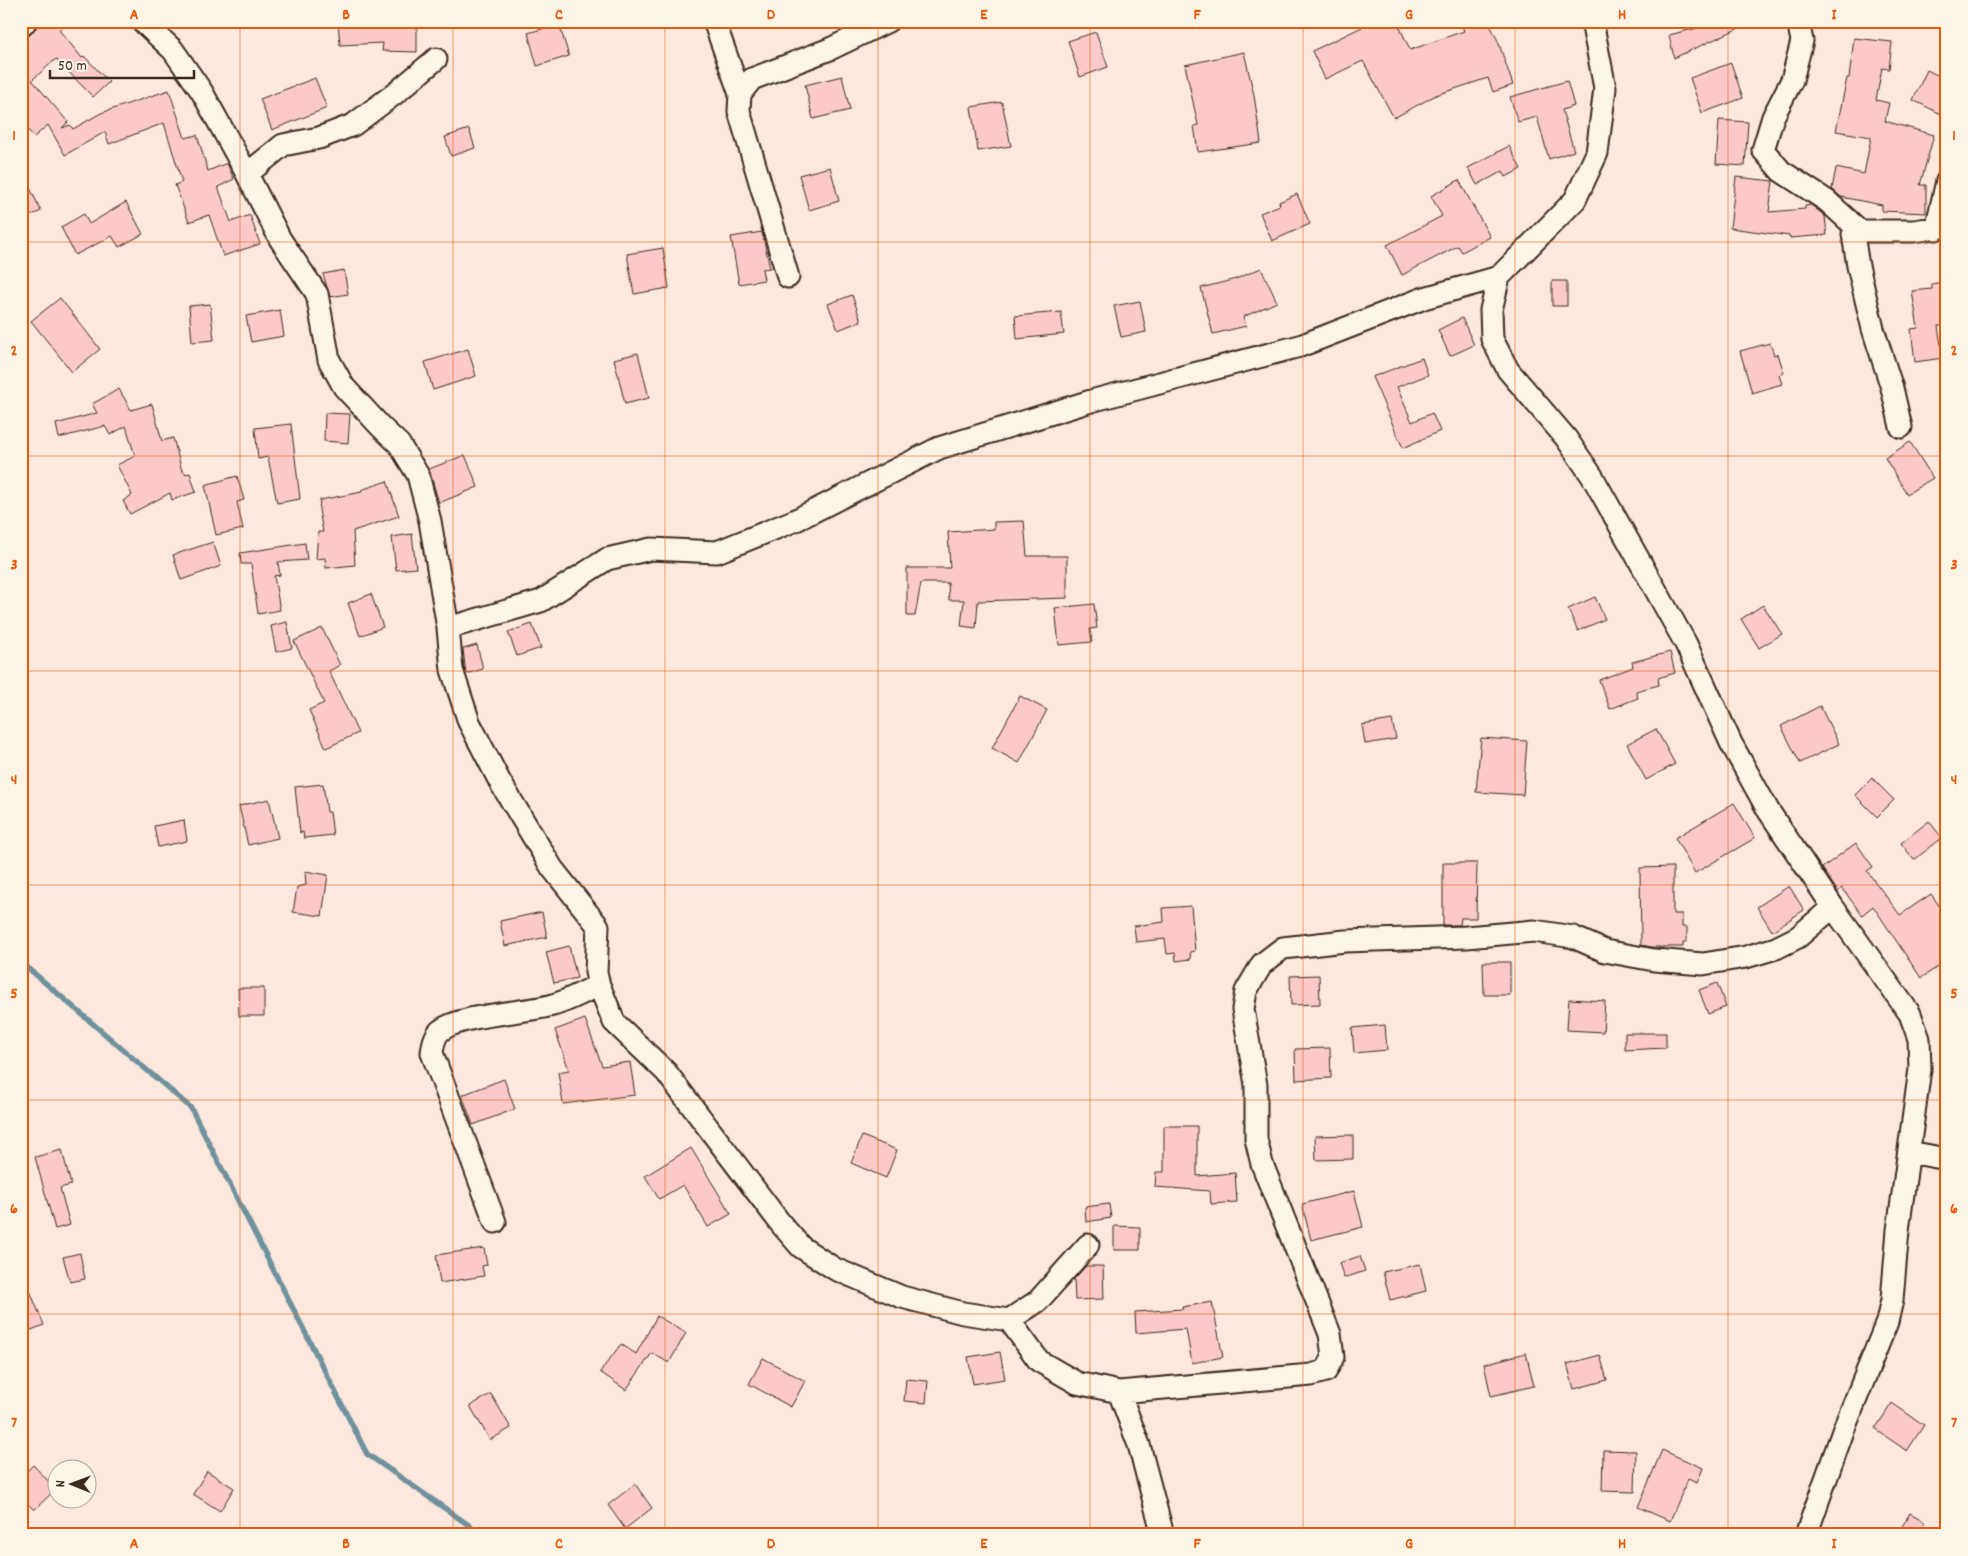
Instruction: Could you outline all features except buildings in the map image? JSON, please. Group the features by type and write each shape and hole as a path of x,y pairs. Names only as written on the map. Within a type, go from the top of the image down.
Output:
{"street":[{"path":"21,26 26,21"},
{"path":"142,21 173,50 202,92 248,174 280,239 317,294 329,360 344,387 399,444 418,475 430,521 448,628 452,670 470,722 500,782 552,868 598,926 596,972 599,986 614,1022 666,1072 781,1224 801,1247 835,1269 902,1297 963,1313 1009,1320 1038,1301 1088,1245"},
{"path":"714,21 740,94 739,111 788,277"},
{"path":"740,94 752,79 830,49 888,21"},
{"path":"448,628 541,601 607,559 651,548 717,552 796,520 939,448 1091,401 1300,346 1424,298 1499,277 1575,200 1598,154 1605,88 1592,21"},
{"path":"1798,21 1802,41 1792,80 1773,117 1763,150 1781,172 1827,201 1860,231"},
{"path":"248,174 282,145 319,138 353,125 397,92 436,59"},
{"path":"1901,427 1892,388 1873,329 1858,266 1853,234 1860,231 1914,231 1942,228 1947,181"},
{"path":"1499,277 1491,310 1492,339 1508,370 1566,438 1592,476 1686,644 1731,743 1768,810 1833,907 1910,1014 1919,1039 1920,1069 1898,1230 1892,1300 1887,1322 1842,1431 1806,1535"},
{"path":"1009,1320 1039,1361 1077,1383 1119,1392 1311,1375 1326,1371 1334,1357 1330,1334 1262,1164 1256,1140 1256,1085 1243,1009 1246,991 1262,964 1283,948 1344,941 1466,937 1534,931 1573,937 1605,952 1654,960 1703,964 1746,957 1776,948 1798,938 1833,907"},
{"path":"495,1222 432,1053 434,1039 440,1031 455,1024 477,1018 554,1005 599,986"},
{"path":"1909,1152 1947,1159"},
{"path":"1119,1392 1139,1445 1163,1535"}],"waterway":[{"path":"21,962 191,1108 367,1454 483,1535"}]}
